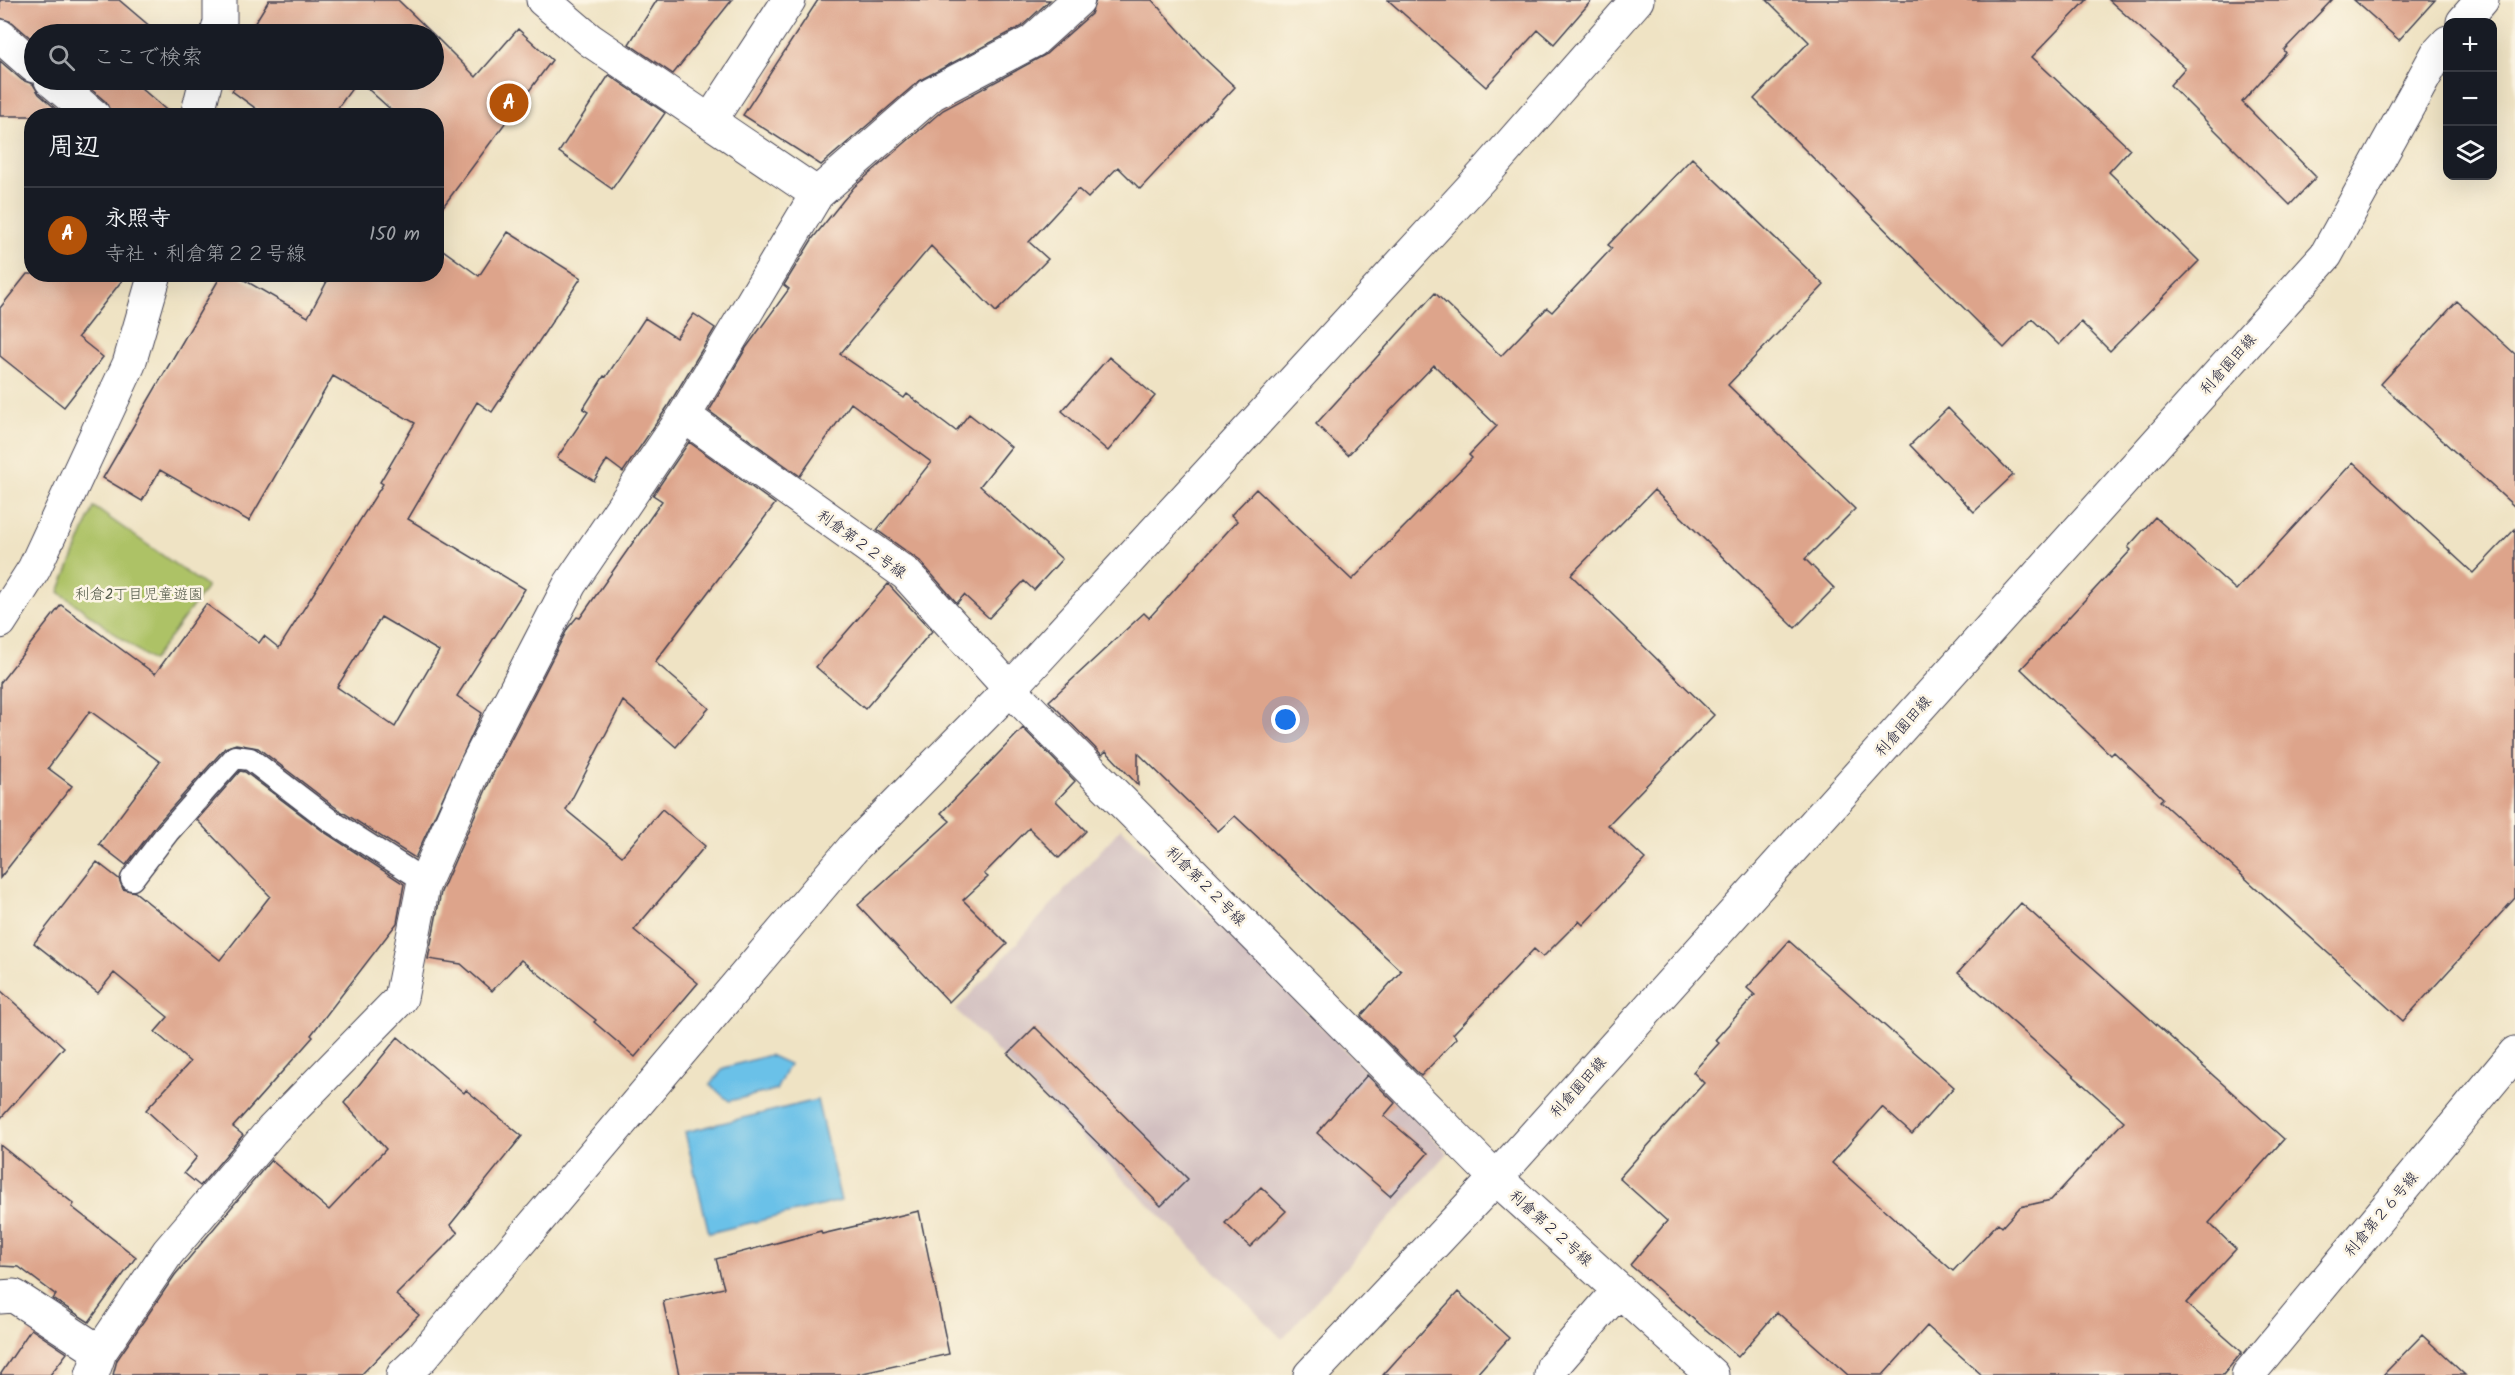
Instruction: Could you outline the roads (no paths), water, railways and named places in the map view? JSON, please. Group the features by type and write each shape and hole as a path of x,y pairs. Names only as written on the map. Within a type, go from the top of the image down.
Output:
{"street":[{"path":"220,0 220,24"},
{"path":"543,0 590,40 817,194"},
{"path":"710,121 789,0"},
{"path":"0,1297 14,1296 96,1364 168,1252 272,1130 401,998 425,881 476,766 570,584 684,416 817,194 932,94 1033,41 1078,0"},
{"path":"403,1375 422,1357 855,846 1010,689 1488,171 1637,0"},
{"path":"2466,18 2482,0"},
{"path":"0,36 24,57"},
{"name":"利倉園田線","path":"1310,1375 1496,1178 2326,255 2437,54 2443,47"},
{"path":"63,90 84,108"},
{"path":"199,108 204,90"},
{"path":"0,622 34,569 129,364 153,282"},
{"name":"利倉第２２号線","path":"684,416 906,574 1010,689 1496,1178 1712,1375"},
{"name":"利倉第２６号線","path":"2247,1375 2515,1053"},
{"path":"1551,1375 1553,1366 1619,1290"}],"lane":[{"path":"132,879 168,832 235,757 250,759 331,821 425,881"}],"water":[{"path":"769,1055 789,1064 776,1090 729,1101 710,1085 724,1068"},
{"path":"817,1100 841,1201 709,1233 685,1132"}],"place":[{"name":"永照寺","path":"509,103"}],"park label":[{"name":"利倉2丁目児童遊園","path":"139,594"}]}
